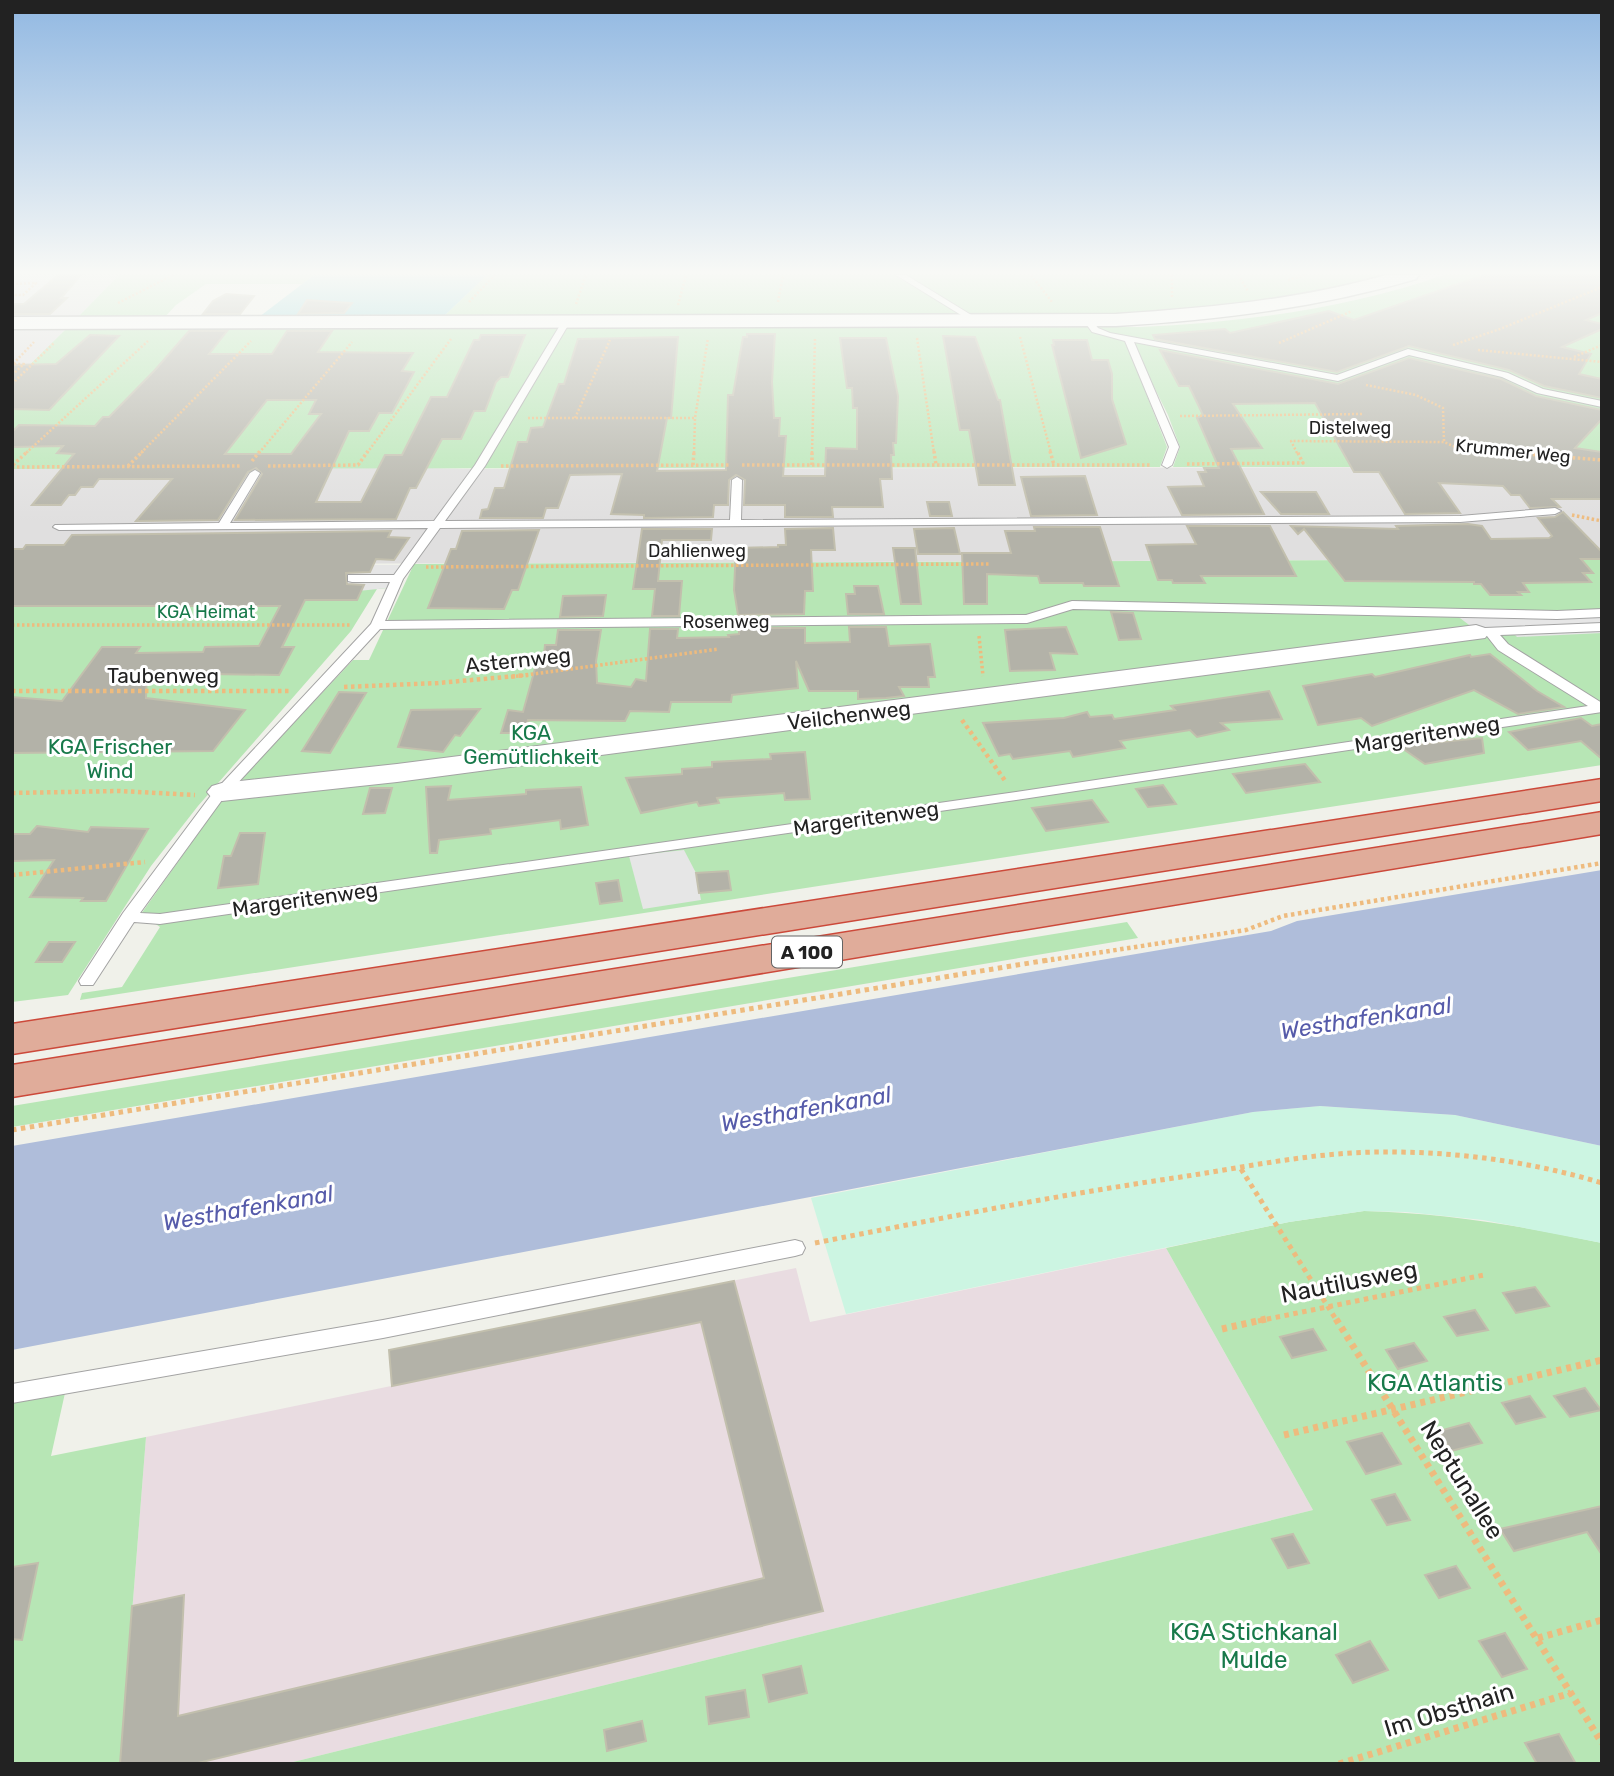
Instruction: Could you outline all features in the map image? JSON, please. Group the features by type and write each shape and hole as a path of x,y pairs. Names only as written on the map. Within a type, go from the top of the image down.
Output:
{"highway":[{"name":"A 100","path":"12,1039 1602,790"},
{"name":"A 100","path":"12,1081 1602,823"}],"street":[{"name":"Veilchenweg","path":"219,794 949,703 1484,632"}],"lane":[{"path":"87,981 170,859 219,794 377,625 400,573 480,466 543,358"},
{"path":"1135,358 1174,447 1167,465"},
{"path":"1231,358 1338,378 1392,358"},
{"path":"1433,358 1505,375 1540,391 1602,404"},
{"path":"223,525 251,469"},
{"path":"735,523 737,480"},
{"path":"59,527 1460,519 1555,512"},
{"path":"352,578 400,573"},
{"name":"Rosenweg","path":"377,625 1027,619 1072,605 1557,615 1602,613"},
{"path":"1484,632 1602,627"},
{"path":"1484,632 1503,648 1601,708"},
{"name":"Margeritenweg","path":"129,918 160,919 1016,796 1601,708"},
{"path":"12,1394 392,1327 796,1248"}],"path":[{"path":"12,375 24,364 13,364 19,358"},
{"path":"12,384 38,358"},
{"path":"12,466 129,358"},
{"path":"128,466 234,358"},
{"path":"251,469 339,358"},
{"path":"12,466 251,469 358,465 437,358"},
{"path":"575,418 602,358"},
{"path":"693,465 695,418 704,358"},
{"path":"812,465 814,358"},
{"path":"920,358 936,465"},
{"path":"1025,358 1054,465"},
{"path":"1573,358 1602,362"},
{"name":"Krummer Weg","path":"1338,378 1433,401 1443,408 1444,442 1460,449 1602,460"},
{"path":"1162,416 1363,414"},
{"path":"506,418 695,418"},
{"name":"Distelweg","path":"1167,465 1303,463 1291,441 1444,442"},
{"path":"480,466 1167,465"},
{"path":"1555,512 1602,521"},
{"name":"Dahlienweg","path":"400,573 990,564"},
{"path":"977,620 985,698"},
{"path":"12,625 377,625"},
{"name":"Asternweg","path":"316,689 443,684 586,670 719,649"},
{"name":"Taubenweg","path":"12,691 316,689"},
{"path":"949,703 1016,796"},
{"path":"12,793 120,791 219,794"},
{"path":"12,875 170,859"},
{"path":"12,1130 1080,954 1246,930 1283,916 1602,863"},
{"path":"796,1248 1077,1192 1376,1152 1428,1152 1521,1163 1602,1182"},
{"name":"Neptunallee","path":"1241,1169 1602,1743"},
{"name":"Nautilusweg","path":"1222,1329 1327,1305 1484,1275"},
{"path":"1284,1435 1602,1360"},
{"path":"1538,1638 1602,1620"},
{"name":"Im Obsthain","path":"1339,1764 1571,1693"}],"shaded area":[{"path":"12,358 37,358 12,382"},
{"path":"358,466 469,469 1602,467 1602,559 12,565 12,469"},
{"path":"352,565 400,565 388,588 348,592 330,576"},
{"path":"1456,615 1602,615 1602,633 1517,637 1513,633 1481,634"},
{"path":"684,850 696,873 701,900 643,909 629,856"},
{"path":"1166,1248 1313,1510 285,1764 120,1764 146,1437 391,1386 389,1350 796,1268 810,1322"}],"green space":[{"path":"37,358 1132,358 1167,447 1160,467 12,469 12,382"},
{"path":"1139,358 1602,358 1602,467 1173,467 1180,447 1168,415"},
{"name":"KGA Gemütlichkeit","path":"1602,559 1602,765 80,1000 82,993 122,987 160,927 141,914 222,800 353,660 369,660 414,564"},
{"name":"KGA Frischer Wind","path":"12,565 388,588 377,589 351,631 198,806 151,866 68,995 12,1002"},
{"path":"1127,922 1138,938 12,1127 12,1106"},
{"path":"1320,1106 1455,1115 1602,1146 1602,1243 1483,1220 1406,1212 1364,1211 1289,1222 846,1314 811,1198 1253,1112"},
{"path":"1364,1211 1484,1221 1602,1243 1602,1764 285,1764 1313,1510 1166,1248 1289,1222"},
{"path":"65,1393 51,1456 146,1437 120,1764 12,1764 12,1403"}],"water":[{"name":"Westhafenkanal","path":"1602,870 1602,1146 1455,1115 1320,1106 1253,1112 12,1350 12,1146 1271,931 1297,921"}],"building":[{"path":"63,358 98,358 49,410 12,409 12,365 56,364"},
{"path":"166,358 410,358 402,371 414,372 392,413 379,413 369,431 349,431 316,502 361,502 385,455 402,455 431,397 447,397 466,358 516,358 508,377 501,377 496,382 485,411 474,411 461,439 442,439 416,488 410,488 396,519 235,520 262,474 256,468 248,472 218,520 136,521 172,479 99,479 93,487 81,487 75,495 69,495 61,505 32,505 74,454 57,453 63,446 12,447 12,432 19,425 95,426 103,417 109,417","holes":["267,400 316,400 309,414 321,414 291,454 225,454"]},
{"path":"572,358 676,358 671,418 667,418 657,471 726,470 728,395 733,395 739,358 774,358 774,418 780,418 779,436 786,436 783,476 825,476 826,448 857,449 857,408 853,408 852,388 847,388 843,358 890,358 898,396 896,443 893,443 894,455 891,455 892,479 880,479 883,507 832,507 833,517 785,517 785,505 744,505 745,480 736,475 729,480 728,505 714,505 713,517 644,518 644,515 611,514 622,474 570,475 558,508 546,508 543,518 480,518 482,510 488,509 495,488 504,488 518,442 527,442 531,428 543,427 559,384 564,384"},
{"path":"947,358 983,358 1000,400 1015,485 979,485 969,430 960,430"},
{"path":"1055,358 1108,360 1112,374 1112,399 1126,444 1081,458"},
{"path":"1164,358 1201,358 1338,384 1409,358 1501,379 1536,396 1602,410 1602,419 1575,448 1602,452 1602,499 1552,499 1560,507 1530,508 1520,495 1511,495 1503,486 1439,483 1460,513 1405,514 1379,472 1354,472 1315,403 1233,404 1262,448 1231,449 1264,514 1182,515 1168,487 1204,486 1198,472 1206,472 1204,468 1219,468 1197,418 1203,415 1189,386 1179,386"},
{"path":"1259,358 1376,358 1337,372"},
{"path":"1458,358 1589,358 1579,374 1602,379 1602,398 1544,386 1509,370"},
{"path":"1085,476 1097,515 1031,516 1021,477"},
{"path":"1261,492 1316,492 1329,514 1281,514"},
{"path":"927,502 949,502 952,516 930,516"},
{"path":"1563,512 1602,552 1602,559 1581,559 1593,573 1583,573 1591,582 1523,583 1529,592 1518,592 1521,595 1490,595 1481,584 1474,582 1345,581 1304,529 1298,534 1291,526 1398,529 1396,526 1468,524 1482,526 1491,539 1549,538 1552,536 1538,518 1555,517"},
{"path":"1187,526 1270,526 1296,576 1201,576 1205,583 1158,580 1146,545 1196,544"},
{"path":"1034,527 1100,527 1119,586 1040,583 1038,576 987,574 987,604 964,604 962,553 1011,553 1005,531 1035,531"},
{"path":"833,528 835,550 811,550 813,591 805,591 804,614 738,615 734,590 736,548 786,545 785,529"},
{"path":"954,528 960,554 918,554 914,529"},
{"path":"642,529 712,529 711,540 662,540 658,581 682,581 679,616 652,616 655,589 633,589"},
{"path":"539,530 518,590 512,590 504,609 428,608 451,549 456,549 462,531"},
{"path":"391,531 388,537 409,538 394,560 376,559 370,572 346,573 347,584 364,585 357,600 305,600 282,647 294,647 279,675 147,673 146,698 245,710 213,751 12,753 12,697 62,701 102,647 140,647 136,653 203,652 205,647 259,646 280,606 12,606 12,549 23,549 26,545 64,545 72,535"},
{"path":"893,548 915,548 921,604 901,604"},
{"path":"854,586 878,586 884,614 848,614 846,594 855,594"},
{"path":"606,595 603,616 560,617 563,596"},
{"path":"1111,612 1133,613 1141,639 1119,640"},
{"path":"849,627 886,627 889,646 930,644 935,677 928,677 929,687 899,687 904,696 858,699 858,691 809,691 796,661 798,688 732,695 731,702 671,702 669,712 630,711 625,721 528,720 525,733 501,733 508,710 523,712 539,654 544,654 545,645 556,645 558,630 601,630 596,661 597,683 631,687 636,679 646,681 650,629 678,629 677,638 729,637 728,635 739,634 739,628 805,628 805,643 850,642"},
{"path":"1066,627 1077,654 1050,653 1055,670 1010,671 1005,630"},
{"path":"1490,654 1537,691 1564,707 1518,714 1474,690 1372,726 1361,718 1318,725 1303,686 1372,674 1375,677 1470,655"},
{"path":"1269,691 1282,719 1221,723 1229,730 1197,737 1190,730 1120,741 1125,748 1073,757 1070,751 1013,759 1010,754 999,756 983,723 1064,718 1087,712 1090,717 1112,715 1114,719 1175,710 1171,706"},
{"path":"339,692 366,693 330,753 302,751"},
{"path":"480,709 460,736 455,735 443,752 398,747 411,710"},
{"path":"1581,718 1592,726 1602,724 1602,759 1581,741 1528,750 1509,732"},
{"path":"1482,738 1484,753 1425,764 1399,746"},
{"path":"805,752 810,799 785,800 784,793 717,798 719,803 699,806 697,802 641,813 626,778 682,774 682,769 712,767 712,762 771,759 770,754"},
{"path":"1305,764 1320,782 1246,793 1233,774"},
{"path":"1163,785 1176,804 1148,807 1136,789"},
{"path":"451,786 448,800 526,794 526,790 581,787 588,825 561,829 560,820 490,829 491,834 439,840 437,853 430,853 426,787"},
{"path":"370,788 392,788 385,813 363,814"},
{"path":"1092,800 1108,822 1046,831 1032,808"},
{"path":"37,826 88,832 91,827 148,829 106,901 81,901 83,898 30,897 54,860 12,861 12,834 30,834"},
{"path":"240,833 265,833 258,884 218,888 224,856 231,856"},
{"path":"728,871 731,890 699,893 696,873"},
{"path":"618,880 622,901 600,904 596,883"},
{"path":"49,942 75,942 62,962 36,962"},
{"path":"734,1281 823,1611 194,1764 120,1764 132,1606 184,1595 178,1716 764,1578 701,1322 392,1386 389,1350"},
{"path":"1535,1287 1549,1306 1516,1313 1503,1293"},
{"path":"1475,1310 1488,1330 1457,1336 1444,1317"},
{"path":"1313,1329 1326,1350 1292,1358 1280,1337"},
{"path":"1414,1343 1427,1361 1398,1369 1386,1350"},
{"path":"1585,1388 1601,1410 1570,1417 1554,1396"},
{"path":"1530,1396 1545,1417 1516,1424 1502,1403"},
{"path":"1469,1423 1482,1443 1451,1451 1439,1431"},
{"path":"1382,1433 1401,1464 1366,1474 1347,1442"},
{"path":"1395,1494 1410,1520 1387,1525 1372,1500"},
{"path":"1602,1506 1602,1555 1587,1532 1514,1551 1500,1529"},
{"path":"1293,1534 1309,1563 1288,1568 1272,1539"},
{"path":"38,1563 22,1640 12,1639 12,1567"},
{"path":"1456,1566 1470,1588 1439,1598 1425,1575"},
{"path":"1505,1633 1527,1669 1502,1677 1479,1641"},
{"path":"1370,1641 1388,1670 1353,1683 1336,1655"},
{"path":"801,1666 807,1693 769,1702 763,1675"},
{"path":"745,1690 749,1717 709,1724 706,1697"},
{"path":"642,1721 646,1741 607,1751 604,1730"},
{"path":"1559,1734 1576,1764 1537,1764 1525,1743"}],"park label":[{"name":"KGA Heimat","path":"206,612"},
{"name":"KGA Atlantis","path":"1435,1383"},
{"name":"KGA Stichkanal Mulde","path":"1254,1646"}]}
